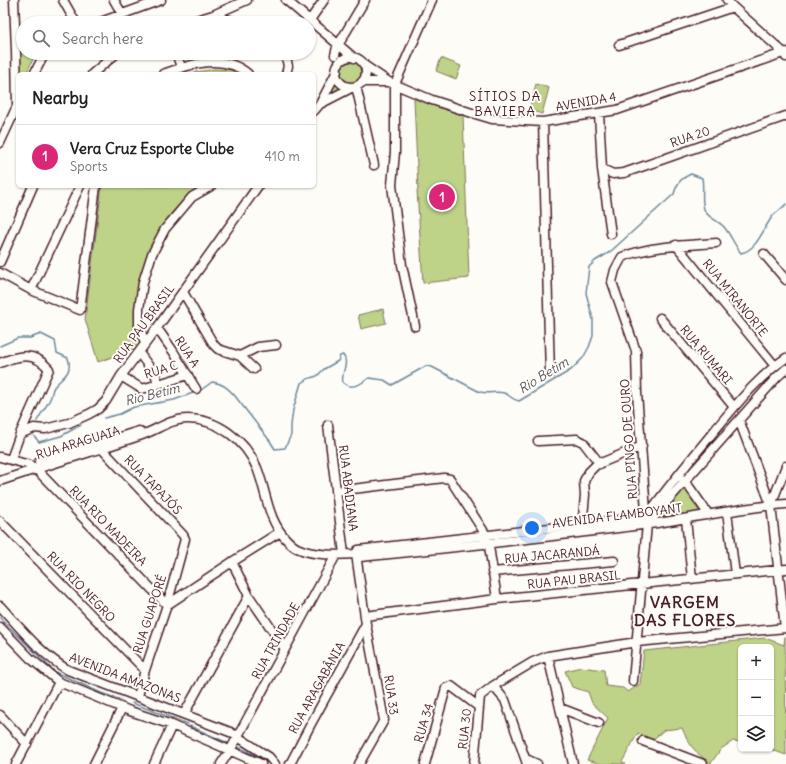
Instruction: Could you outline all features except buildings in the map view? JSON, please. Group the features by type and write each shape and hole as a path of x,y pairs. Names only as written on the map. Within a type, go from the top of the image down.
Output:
{"street":[{"path":"14,0 16,16"},
{"path":"63,0 72,16"},
{"path":"114,0 122,14"},
{"path":"117,16 161,0"},
{"path":"210,16 247,0"},
{"path":"286,0 305,16"},
{"path":"313,16 324,0"},
{"path":"335,55 335,51 365,0"},
{"path":"415,326 402,265 392,186 395,152 392,83 432,0"},
{"path":"727,0 785,54"},
{"path":"618,45 733,7"},
{"path":"316,25 364,65 365,75 357,85 320,104"},
{"path":"324,32 333,48 337,76 341,83 348,87 357,85"},
{"name":"AVENIDA 4","path":"364,65 392,83 432,100 489,118 543,122 617,110 785,54"},
{"path":"316,109 320,104 342,60 346,58 354,58"},
{"path":"19,72 20,60"},
{"path":"35,72 41,60"},
{"path":"94,72 109,60"},
{"path":"178,60 181,67"},
{"path":"286,72 288,66 287,60"},
{"path":"168,72 181,67 207,61 234,66 246,72"},
{"name":"AVENIDA 4","path":"357,85 392,83"},
{"path":"357,85 374,165"},
{"path":"0,143 16,109"},
{"path":"600,113 602,169 612,234"},
{"name":"RUA 20","path":"602,169 613,174 624,173 786,116"},
{"path":"543,122 550,374"},
{"path":"0,262 32,188"},
{"path":"31,290 79,188"},
{"path":"0,273 31,290 80,310 96,188"},
{"path":"145,343 139,326 139,309 143,282 152,254 165,229 192,197 208,188"},
{"name":"RUA PAU BRASIL","path":"20,434 34,428 45,429 62,425 89,414 98,409 106,401 120,376 139,353 257,188"},
{"path":"676,245 716,243"},
{"name":"RUA PINGO DE OURO","path":"633,681 643,585 647,520 637,393 636,351 612,282 615,270 622,257 676,245"},
{"name":"RUA MIRANORTE","path":"676,245 775,366"},
{"path":"764,254 786,280"},
{"path":"183,292 214,345 218,349 240,356 254,369"},
{"name":"RUA RUMARI","path":"660,318 734,407"},
{"name":"RUA A","path":"157,328 196,389"},
{"path":"240,356 258,347 276,345"},
{"path":"139,353 156,376 157,381 155,385"},
{"path":"0,363 22,355 30,356 44,364 49,369 20,434 11,459"},
{"path":"647,520 677,476 734,407 775,366 786,358"},
{"path":"647,520 685,481 777,377 786,369"},
{"name":"RUA C","path":"120,376 142,389 188,375"},
{"name":"RUA ARAGUAIA","path":"0,481 33,467 149,428 175,421 186,419 210,422 222,428"},
{"path":"537,764 526,762 505,700 493,686 533,662 548,656 637,642 786,628 782,570 771,505 739,420"},
{"name":"RUA ABADIANA","path":"328,425 336,491 340,554"},
{"name":"RUA ARAGUAIA","path":"0,475 102,449 151,432 161,426"},
{"name":"AVENIDA FLAMBOYANT","path":"222,428 235,437 245,447 252,458 257,469 270,513 280,532 295,547 306,552 356,554 360,557 489,544 583,532 647,520"},
{"path":"538,441 577,439 583,442 600,464"},
{"path":"583,532 582,523 585,495 584,482 588,472 600,464 642,446"},
{"name":"RUA TAPAJÓS","path":"102,449 183,535 185,539"},
{"path":"0,457 11,459 33,467"},
{"path":"771,505 786,466"},
{"name":"RUA RIO MADEIRA","path":"33,467 167,605"},
{"path":"677,476 685,481 708,515"},
{"path":"336,491 447,478 452,481 486,535 489,544 496,599"},
{"name":"AVENIDA FLAMBOYANT","path":"356,554 358,550 582,523 686,519 771,505 786,504"},
{"path":"727,512 735,574"},
{"path":"686,519 692,579"},
{"name":"RUA RIO NEGRO","path":"0,521 145,670"},
{"path":"167,605 280,532"},
{"name":"RUA GUAPORÉ","path":"138,696 145,670 167,605 185,539"},
{"name":"RUA TRINDADE","path":"221,764 340,554"},
{"name":"RUA 33","path":"356,554 365,620 384,720 359,764"},
{"name":"RUA JACARANDÁ","path":"492,572 614,561"},
{"path":"232,562 249,596 285,649"},
{"name":"RUA PAU BRASIL","path":"365,620 496,599 782,570"},
{"path":"184,714 249,596"},
{"name":"AVENIDA AMAZONAS","path":"0,606 54,662 68,670 230,732 237,738 269,756 275,764"},
{"name":"RUA ARAGABÂNIA","path":"290,764 365,620"},
{"path":"0,627 30,658 60,682 122,708 231,748 261,764"},
{"path":"548,656 572,764"},
{"path":"16,764 60,682"},
{"name":"RUA 34","path":"425,764 446,688 451,686 479,707"},
{"name":"RUA 30","path":"474,764 480,696 493,686"},
{"path":"94,764 122,708"},
{"path":"560,708 599,723"},
{"path":"0,715 28,744"},
{"path":"154,764 172,726"},
{"path":"643,741 700,763"}],"green space":[{"path":"441,58 461,66 456,79 436,71"},
{"path":"20,60 33,60 27,72 21,72"},
{"path":"351,61 359,64 362,72 359,80 351,83 343,80 340,72 343,64"},
{"path":"214,69 233,70 237,72 197,72"},
{"path":"335,78 338,84 344,88 325,98"},
{"path":"536,84 549,88 542,114 529,110"},
{"path":"414,99 463,115 469,278 423,283 417,190"},
{"path":"102,188 198,188 172,212 152,245 145,263 137,301 136,323 139,347 98,362 85,319"},
{"path":"383,309 386,323 361,329 358,315"},
{"path":"685,488 700,513 659,519"},
{"path":"785,636 786,755 774,751 774,644 738,644 738,742 733,741 721,749 711,763 693,748 682,728 664,730 650,742 638,733 622,762 626,764 601,764 587,760 608,718 592,703 588,692 572,687 565,671 581,667 604,670 606,686 623,688 628,692 640,684 644,651 765,638 784,645"}],"waterway":[{"name":"Rio Betim","path":"104,418 120,414 134,407 174,400 201,390 212,382 219,383 225,386 235,396 275,449 285,448 291,435 293,410 301,383 307,379 317,376 324,369 338,361 340,356 343,355 346,362 342,379 343,383 346,385 353,386 360,384 369,378 384,380 392,385 426,366 432,367 480,392 504,393 519,401 571,370 583,358 593,336 593,319 586,293 589,267 595,261 610,252 674,194 676,187 684,178 691,174 702,178 705,212 724,227 741,253 751,248 772,217 786,204"},
{"name":"Rio Betim","path":"0,346 18,338 30,338 41,334 55,341 57,353 68,358 68,372 54,387 49,402 37,421"},
{"name":"Rio Betim","path":"34,436 39,442 61,436 81,425"},
{"path":"0,618 55,672 101,693 121,700"},
{"path":"132,703 188,724"},
{"path":"190,726 230,744"},
{"path":"236,746 259,757 266,764"}],"place":[{"name":"Vera Cruz Esporte Clube","path":"442,197"}],"district":[{"name":"SÍTIOS DA BAVIERA","path":"505,104"},
{"name":"VARGEM DAS FLORES","path":"685,611"}]}
